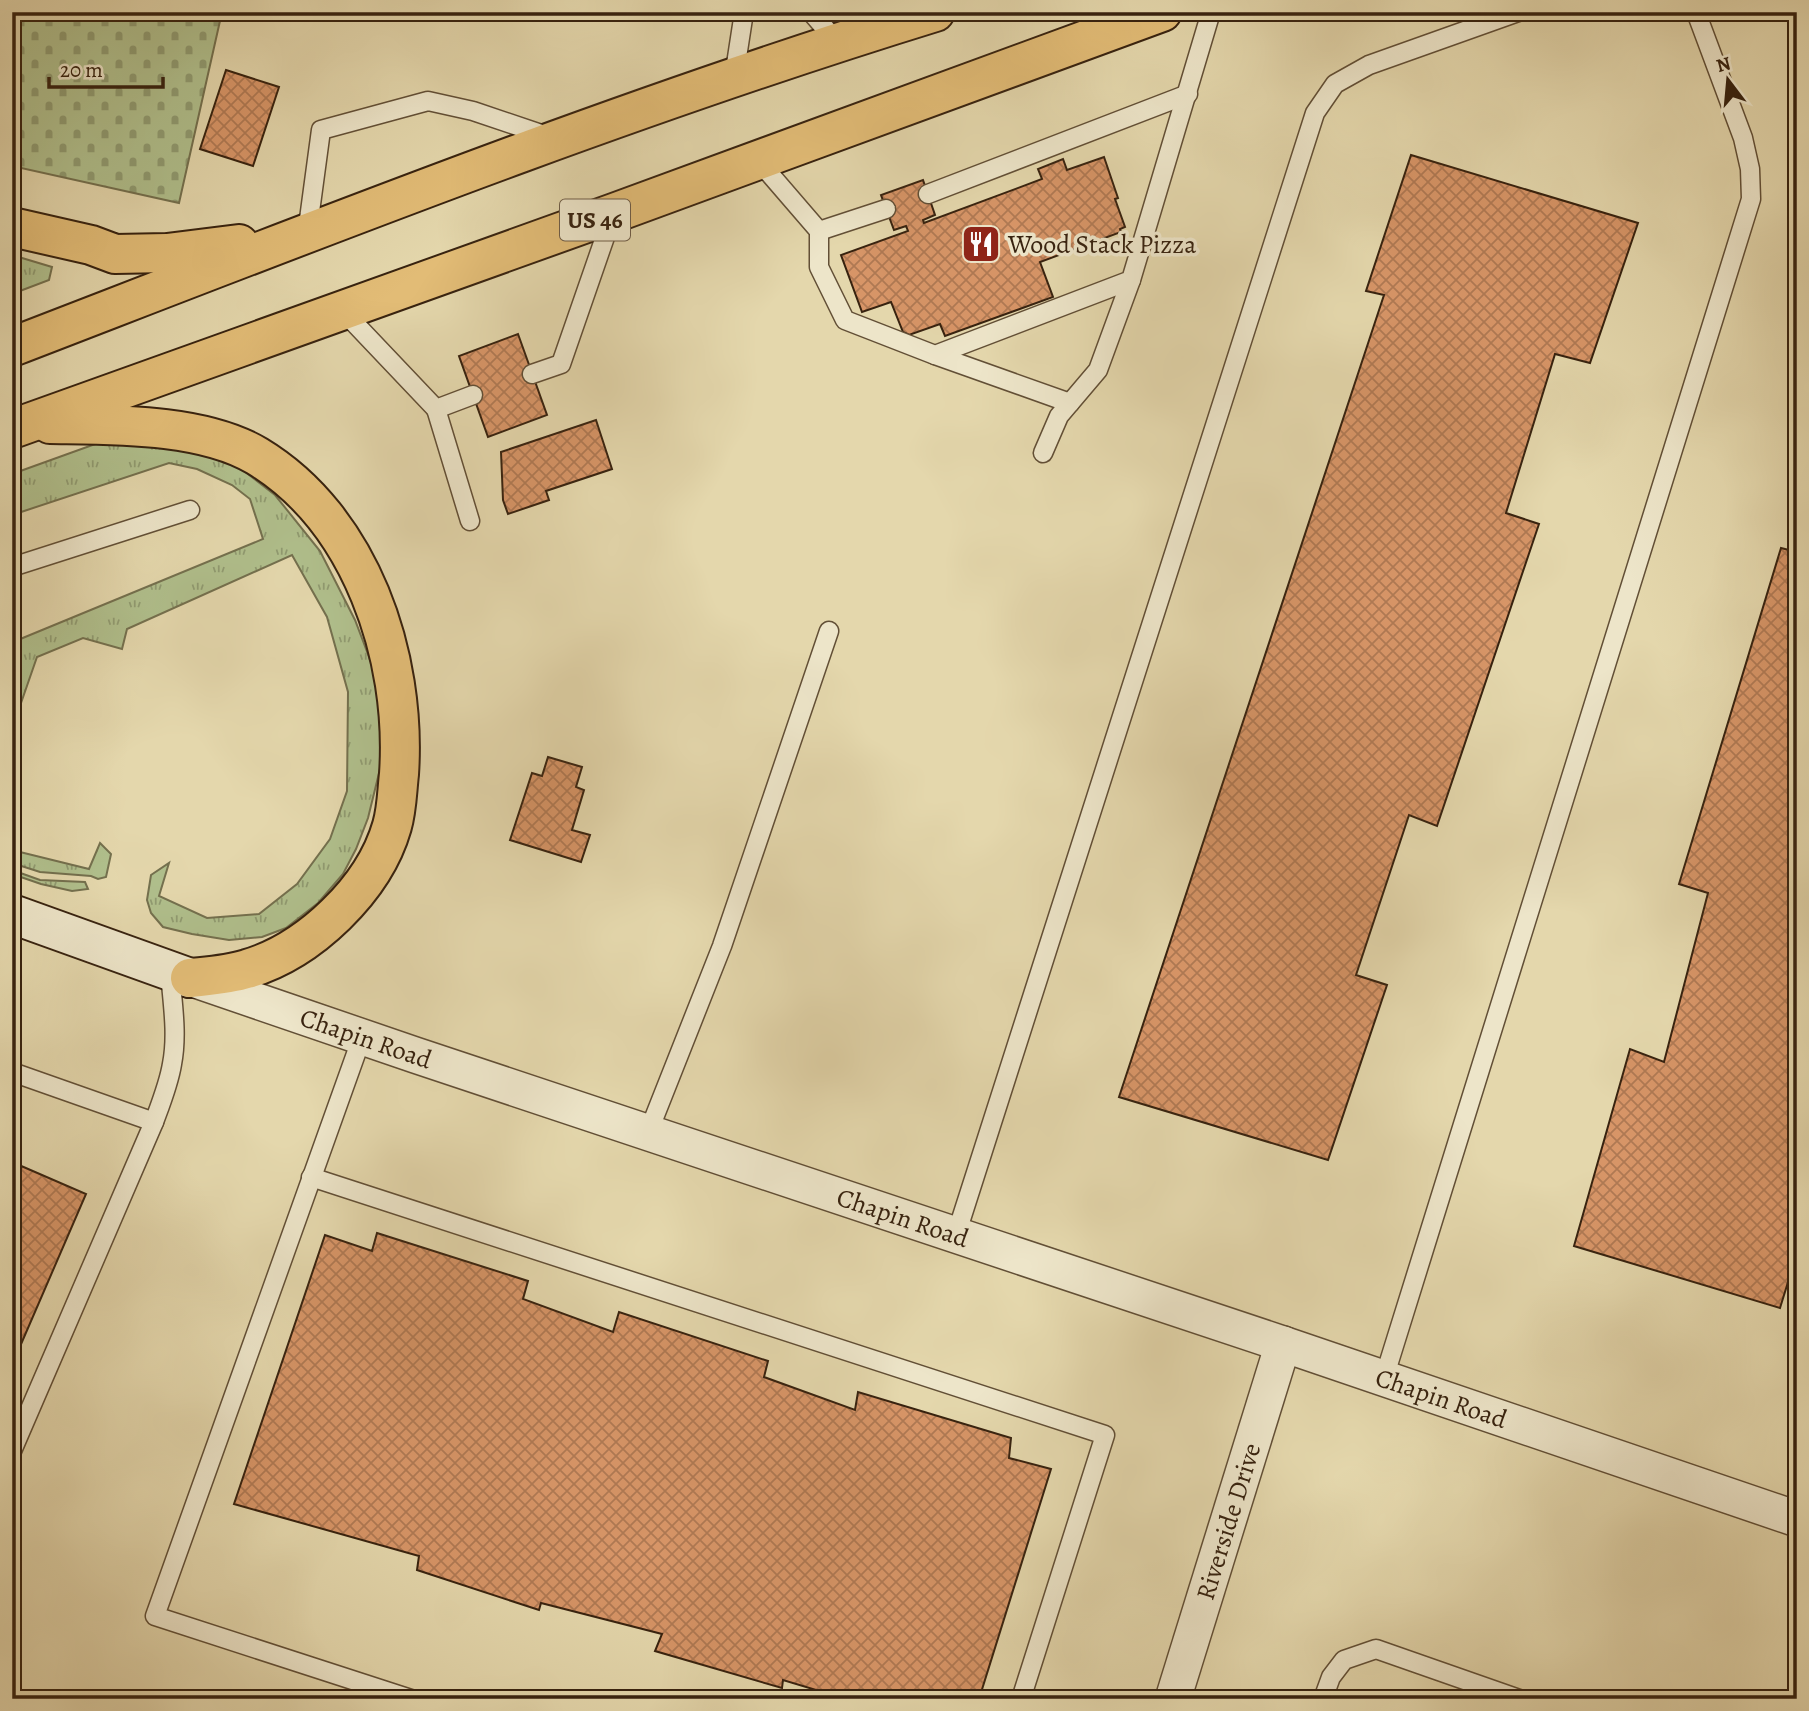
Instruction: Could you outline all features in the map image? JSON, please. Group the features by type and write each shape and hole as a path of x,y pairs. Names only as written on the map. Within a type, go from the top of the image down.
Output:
{"highway":[{"path":"12,347 560,140 734,77 935,12"},
{"name":"US 46","path":"20,426 614,213 1162,12"},
{"path":"12,227 90,245 115,254 167,253 307,234"},
{"path":"20,426 111,425 190,432 233,444 257,456 299,487 319,508 347,549 370,596 387,645 397,696 401,749 396,809 383,851 366,880 337,914 296,947 274,959 224,975 180,974"}],"main road":[{"name":"Chapin Road","path":"12,914 180,974"}],"street":[{"name":"Chapin Road","path":"180,974 1797,1519"},
{"name":"Riverside Drive","path":"1173,1699 1283,1344"}],"lane":[{"path":"734,77 744,12"},
{"path":"811,12 837,42"},
{"path":"1044,453 1059,416 1098,369 1130,280 1211,12"},
{"path":"956,1235 1315,113 1335,84 1369,65 1518,12"},
{"path":"1384,1378 1751,199 1750,169 1743,138 1696,12"},
{"path":"928,194 1188,94"},
{"path":"307,234 321,130 428,101 472,111 560,140"},
{"path":"757,159 819,231 819,267 845,320 1070,403"},
{"path":"819,231 886,209"},
{"path":"532,374 561,364 614,213"},
{"path":"935,355 1130,280"},
{"path":"342,310 436,409 470,521"},
{"path":"436,409 473,396"},
{"path":"12,567 190,510"},
{"path":"648,1133 722,946 829,631"},
{"path":"12,1451 154,1122 172,1065 180,974"},
{"path":"362,1037 155,1616 411,1699"},
{"path":"12,1072 154,1122"},
{"path":"312,1177 1105,1435 1021,1699"},
{"path":"1324,1699 1331,1677 1344,1660 1376,1649 1519,1699"}],"green space":[{"path":"12,12 222,12 179,203 12,166"},
{"path":"12,255 52,267 49,280 12,294"},
{"path":"135,441 201,453 235,464 275,495 320,551 355,620 374,670 381,722 380,769 368,818 356,849 343,874 318,903 286,928 262,937 229,940 163,927 151,913 147,900 151,875 169,863 159,896 207,918 259,914 297,884 330,839 347,791 348,692 327,617 292,555 127,629 122,649 83,638 37,657 12,729 13,642 263,539 250,499 232,485 197,469 169,463 12,515 12,474 98,443"},
{"path":"100,843 111,854 106,877 98,879 91,876 40,872 12,863 12,850 89,869"},
{"path":"12,870 40,880 85,882 88,889 72,891 41,884 12,874"}],"building":[{"path":"226,70 279,87 253,166 200,149"},
{"path":"1411,155 1638,223 1590,363 1555,354 1506,513 1539,524 1437,826 1409,815 1356,975 1387,985 1328,1160 1119,1097 1384,295 1366,291"},
{"name":"Wood Stack Pizza","path":"1104,157 1125,227 1120,229 1121,232 1040,262 1053,297 945,336 940,324 909,335 903,332 891,302 862,312 841,255 908,231 906,226 894,230 881,195 923,180 935,215 923,220 924,223 1042,179 1038,169 1063,159 1067,170"},
{"path":"518,334 547,415 488,437 459,356"},
{"path":"596,420 612,469 546,491 549,500 508,514 503,500 501,452"},
{"path":"1781,548 1797,552 1797,1253 1780,1308 1574,1246 1630,1049 1664,1062 1708,893 1679,884"},
{"path":"548,757 582,767 576,787 584,790 572,830 590,835 581,862 510,840 532,773 542,776"},
{"path":"12,1162 86,1194 12,1365"},
{"path":"377,1233 528,1281 523,1299 613,1332 619,1312 768,1361 764,1377 855,1410 858,1392 1011,1438 1009,1458 1051,1469 979,1699 846,1699 783,1680 782,1688 655,1651 662,1634 541,1603 539,1610 417,1570 419,1556 234,1504 325,1235 372,1251"}],"place":[{"name":"Wood Stack Pizza","path":"981,244"}]}
